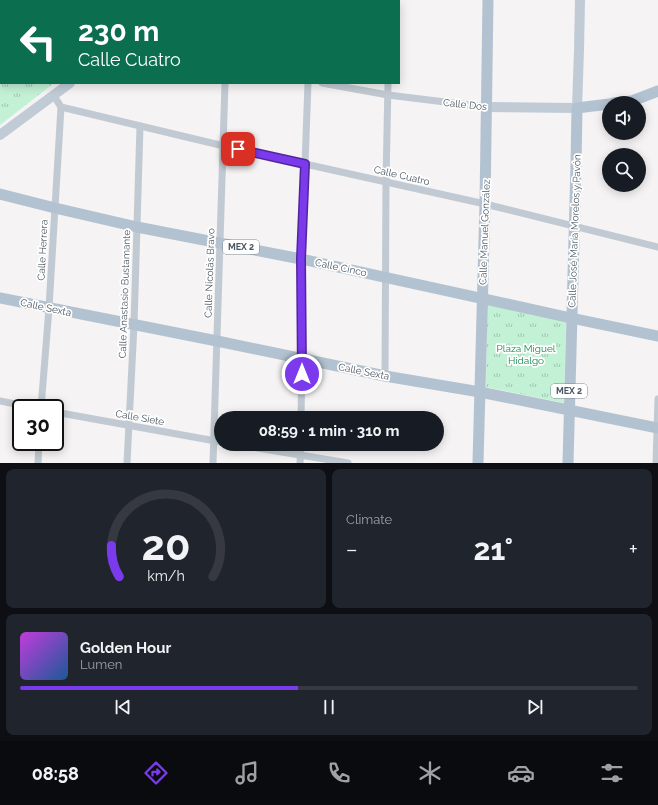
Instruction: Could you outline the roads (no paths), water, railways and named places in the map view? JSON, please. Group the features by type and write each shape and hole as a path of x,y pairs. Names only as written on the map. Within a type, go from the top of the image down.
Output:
{"main road":[{"name":"Calle Manuel González","path":"478,463 485,204 488,0"},
{"name":"Calle José María Morelos y Pavón","path":"568,463 580,0"},
{"path":"0,135 69,84"},
{"path":"645,96 658,91"},
{"name":"Calle Dos","path":"486,107 577,108 602,105"},
{"name":"Calle Cinco","path":"0,194 137,227 301,259 658,336"},
{"name":"Calle Sexta","path":"0,298 385,376 480,392 657,428"}],"street":[{"name":"Calle Nicolás Bravo","path":"217,411 217,341 225,84"},
{"path":"301,411 301,259 308,84"},
{"name":"Calle Dos","path":"328,84 388,95 486,107"},
{"path":"385,376 388,84"},
{"path":"54,96 61,108"},
{"name":"Calle Cuatro","path":"61,108 485,204 658,247"},
{"name":"Calle Herrera","path":"42,399 49,308 61,108"},
{"name":"Calle Anastasio Bustamante","path":"127,463 134,325 140,126"},
{"path":"656,463 658,399"},
{"path":"0,401 12,403"},
{"name":"Calle Siete","path":"64,414 214,440"},
{"path":"38,463 39,451"},
{"name":"Calle Nicolás Bravo","path":"213,463 215,451"},
{"path":"276,451 348,463"},
{"path":"300,451 300,463"}],"park label":[{"name":"Plaza Miguel Hidalgo","path":"526,354"}]}
